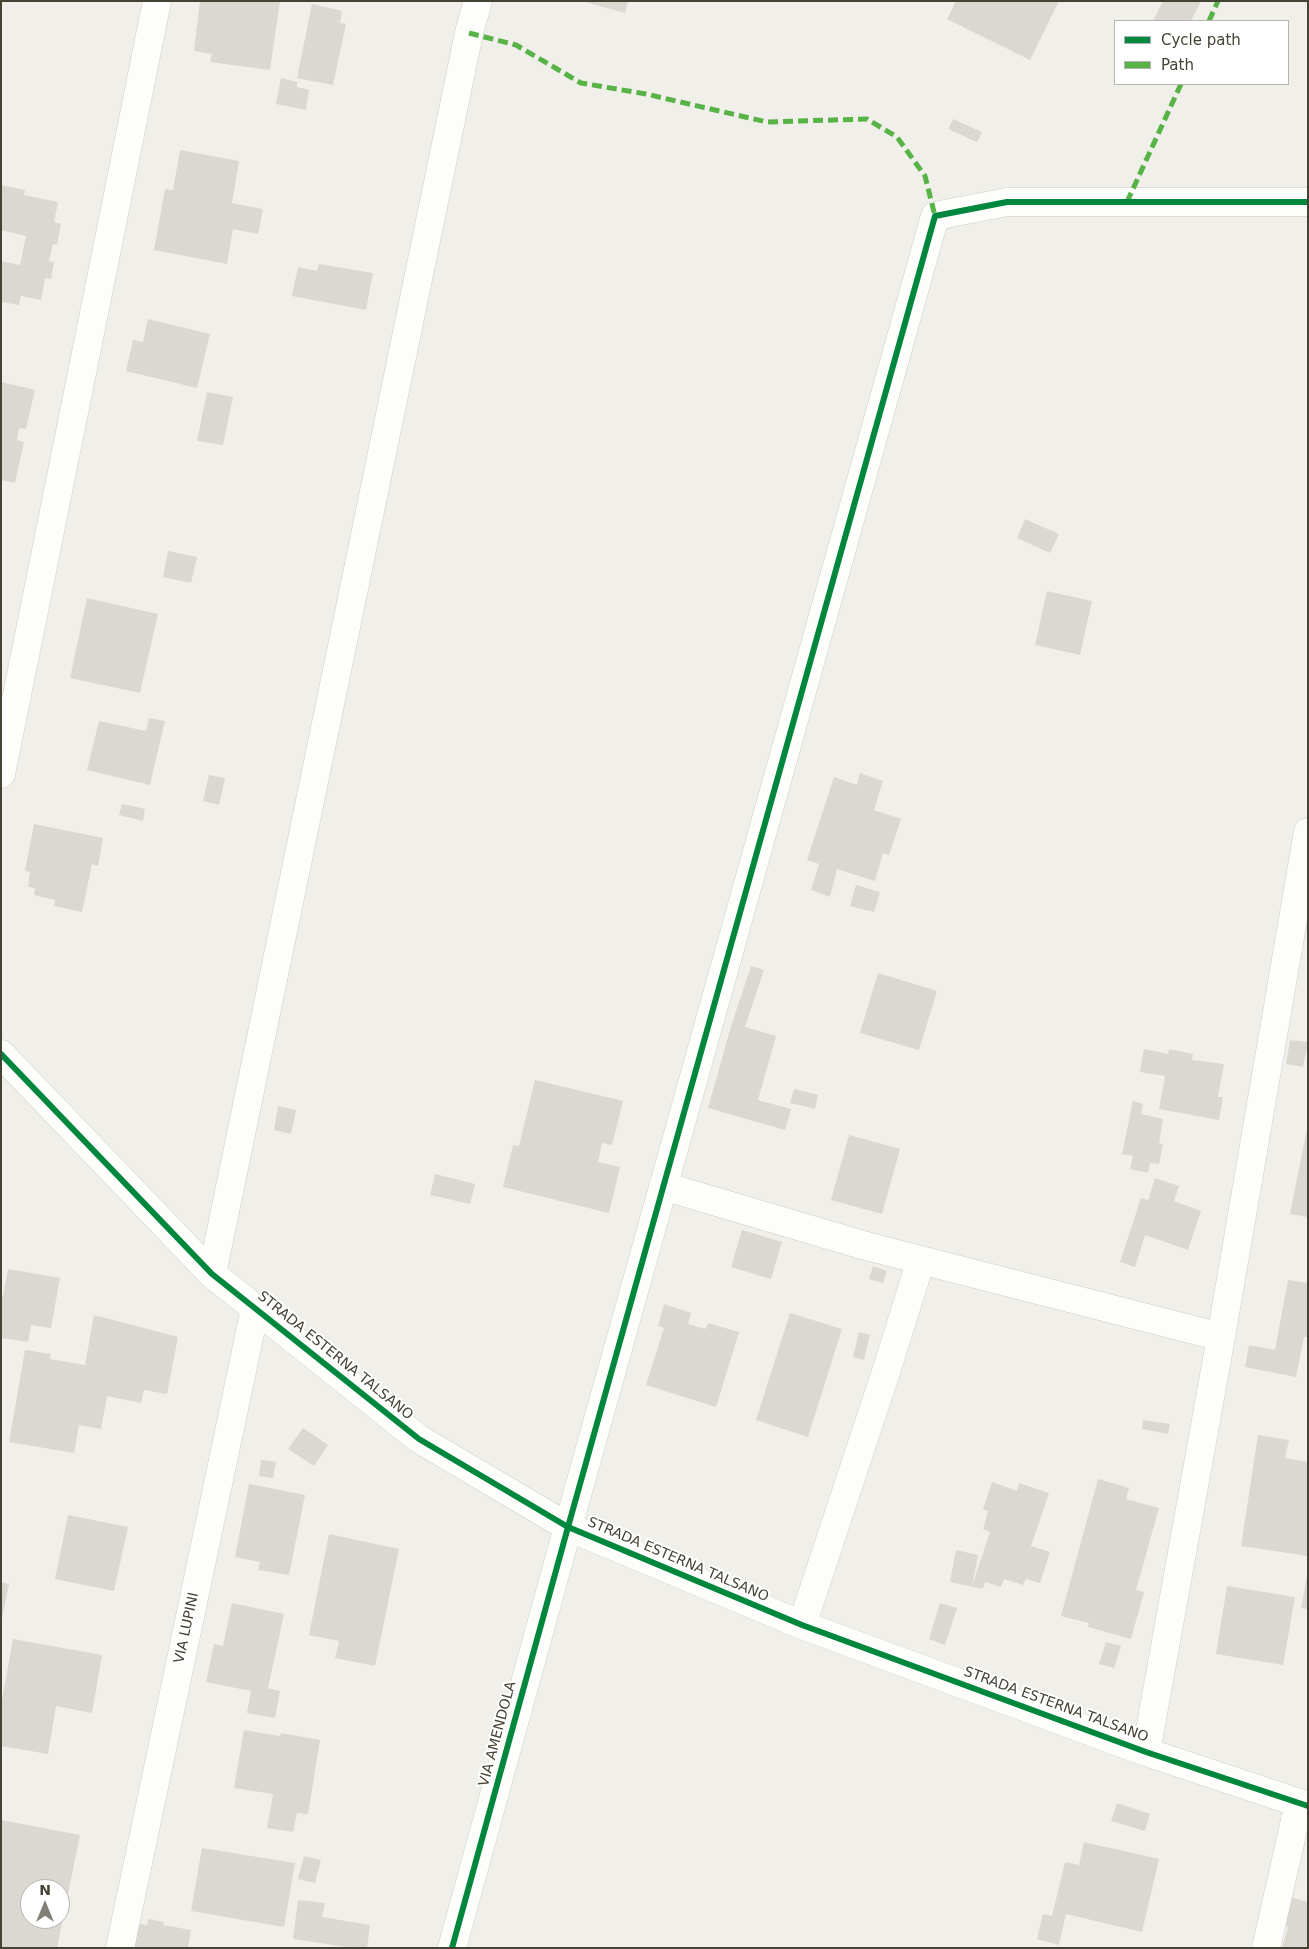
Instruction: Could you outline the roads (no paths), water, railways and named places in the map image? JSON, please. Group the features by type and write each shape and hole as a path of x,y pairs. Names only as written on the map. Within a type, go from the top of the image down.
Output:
{"street":[{"path":"1,774 157,1"},
{"path":"212,1274 467,42 478,1"},
{"name":"VIA AMENDOLA","path":"452,1948 935,216 1007,202 1308,202"},
{"path":"1146,1752 1221,1337 1308,832"},
{"name":"STRADA ESTERNA TALSANO","path":"1,1054 212,1274 419,1439 568,1527 802,1625 1146,1752 1303,1804"},
{"path":"663,1186 921,1260 1221,1337"},
{"path":"802,1625 921,1260"},
{"name":"VIA LUPINI","path":"120,1948 255,1309"},
{"path":"1266,1948 1303,1804"}]}
